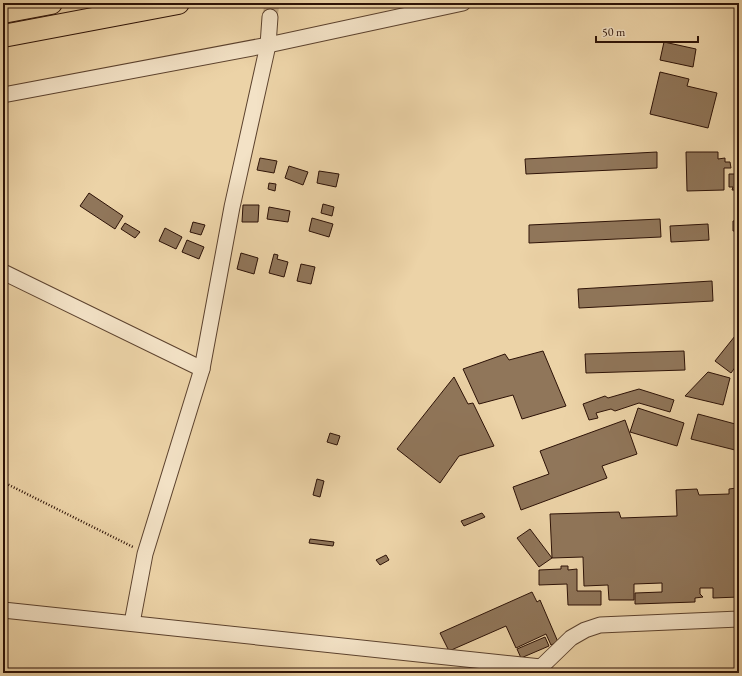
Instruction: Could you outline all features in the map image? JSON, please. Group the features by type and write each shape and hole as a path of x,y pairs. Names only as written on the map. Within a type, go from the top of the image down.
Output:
{"highway":[{"path":"3,12 51,3"},
{"path":"3,36 178,3"}],"street":[{"path":"3,95 268,45 463,3"},
{"path":"132,622 145,554 202,369 232,207 268,45 270,17"},
{"path":"3,272 202,369"},
{"path":"3,610 132,622 540,670 571,638 585,630 600,625 739,618"}],"path":[{"path":"3,482 145,554"}],"building":[{"path":"664,42 696,49 693,67 660,60"},
{"path":"660,72 689,79 687,86 717,93 708,128 650,114"},
{"path":"657,152 657,168 526,174 525,159"},
{"path":"686,152 718,152 718,159 725,158 725,162 730,162 731,168 724,168 724,190 687,191"},
{"path":"260,158 277,161 274,173 257,170"},
{"path":"289,166 308,172 303,185 285,178"},
{"path":"319,171 339,174 336,187 317,183"},
{"path":"729,174 735,174 735,179 739,179 739,190 732,190 733,187 729,187"},
{"path":"269,183 276,184 275,191 268,189"},
{"path":"89,193 123,216 115,229 80,206"},
{"path":"323,204 334,207 332,216 321,213"},
{"path":"243,205 259,205 258,222 242,222"},
{"path":"269,207 290,211 288,222 267,219"},
{"path":"312,218 333,224 329,237 309,231"},
{"path":"660,219 661,237 529,243 529,225"},
{"path":"739,220 739,231 733,231 733,221"},
{"path":"193,222 205,225 201,235 190,232"},
{"path":"125,223 140,232 135,238 121,229"},
{"path":"708,224 709,240 671,242 670,226"},
{"path":"165,228 182,237 176,249 159,241"},
{"path":"187,240 204,247 199,259 182,252"},
{"path":"241,253 258,258 254,274 237,269"},
{"path":"274,254 278,255 277,259 288,262 284,277 269,273"},
{"path":"301,264 315,267 311,284 297,281"},
{"path":"712,281 713,301 579,308 578,289"},
{"path":"739,331 739,362 731,373 715,361"},
{"path":"543,351 566,406 522,419 513,395 479,404 463,369 505,354 509,360"},
{"path":"684,351 685,370 586,373 585,354"},
{"path":"708,372 730,378 723,405 685,396"},
{"path":"454,377 468,404 473,403 494,446 459,456 440,483 397,449"},
{"path":"639,389 674,400 670,412 639,403 615,411 611,409 596,413 598,418 589,420 583,404 605,396 608,398"},
{"path":"638,408 684,423 677,446 630,432"},
{"path":"698,414 739,425 739,451 691,439"},
{"path":"625,420 637,454 602,466 607,478 521,510 513,487 549,474 540,451"},
{"path":"330,433 340,436 337,445 327,442"},
{"path":"317,479 324,481 320,497 313,495"},
{"path":"737,488 737,495 739,495 739,597 713,598 713,588 700,588 700,594 703,597 695,598 695,602 635,604 635,593 662,592 662,583 634,584 634,600 609,600 608,585 584,586 583,557 552,558 550,514 619,512 621,518 677,516 676,490 697,489 699,495 729,494 729,489"},
{"path":"482,513 485,517 464,526 461,521"},
{"path":"530,529 552,558 539,567 517,538"},
{"path":"310,539 334,542 333,546 309,543"},
{"path":"386,555 389,560 380,565 376,560"},
{"path":"561,566 568,566 568,570 577,569 577,591 601,591 601,605 568,605 567,584 539,585 539,570 561,569"},
{"path":"532,592 537,602 540,600 558,642 551,645 546,634 516,648 506,626 449,651 440,633"},
{"path":"545,637 549,646 521,658 517,649"}],"tunnel":[{"path":"270,17 272,3"}]}
